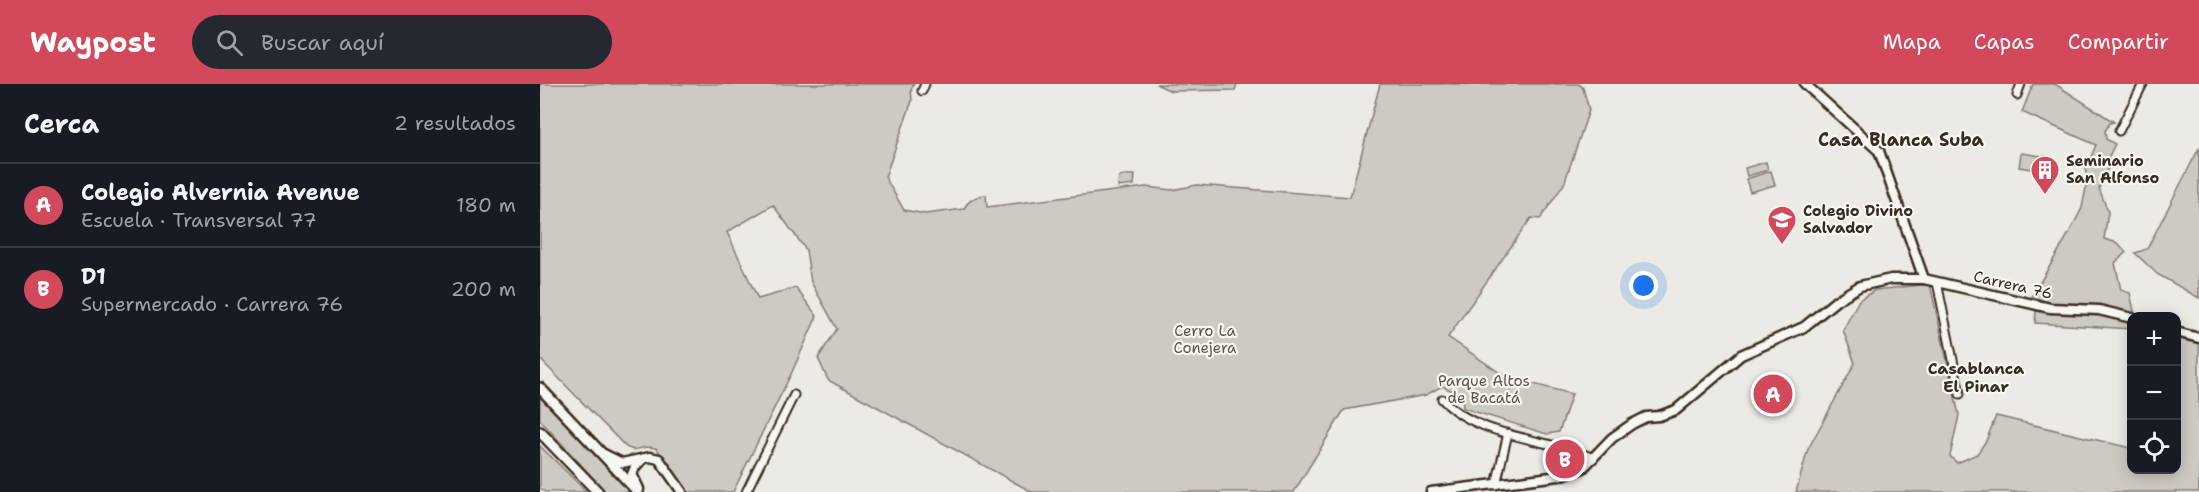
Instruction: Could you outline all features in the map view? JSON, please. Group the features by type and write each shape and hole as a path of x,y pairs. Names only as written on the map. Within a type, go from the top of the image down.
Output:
{"main road":[{"path":"540,388 639,492"},
{"path":"540,432 598,492"}],"street":[{"path":"1805,84 1874,145 1883,157 1924,279"},
{"path":"2018,94 2021,84"},
{"path":"2119,131 2143,84"},
{"name":"Carrera 76","path":"1431,492 1496,485 1571,473 1587,466 1612,438 1632,424 1646,417 1676,410 1741,355 1798,330 1837,300 1860,286 1891,279 1924,279 2050,308 2098,310 2127,317"},
{"path":"1937,282 1960,394"},
{"path":"2181,333 2199,338"},
{"path":"746,492 794,395"},
{"path":"1442,399 1462,417 1508,434 1572,448 1594,458"},
{"path":"1496,485 1508,434"},
{"path":"603,454 622,463 656,458 662,461 682,492"},
{"path":"639,492 632,474 635,467 644,459"}],"green space":[{"name":"Cerro La Conejera","path":"540,84 914,84 911,90 912,101 885,177 904,210 925,214 964,209 970,201 983,195 986,195 987,207 1146,187 1172,190 1197,185 1350,197 1380,84 1579,84 1583,88 1589,110 1564,184 1540,219 1531,218 1448,337 1506,377 1572,394 1559,432 1547,434 1463,408 1462,396 1442,386 1426,395 1344,410 1294,492 1032,492 828,380 818,358 837,329 811,282 806,250 773,205 727,232 758,299 796,288 817,316 733,492 687,492 656,448 633,450 626,447 540,359"},
{"path":"1156,84 1237,84 1235,90 1171,91"},
{"path":"2033,84 2055,84 2114,122 2110,123 2105,131 2106,139 2115,144 2108,158 2111,162 2099,188 2108,212 2104,239 2118,243 2126,252 2115,263 2121,290 2130,293 2134,312 2127,313 2099,305 2050,304 2032,296 2082,208 2086,188 2086,169 2096,145 2022,112"},
{"path":"2199,148 2199,298 2157,274 2135,253 2147,249"},
{"path":"2021,153 2047,157 2045,171 2019,167"},
{"path":"1766,162 1768,170 1747,176 1745,168"},
{"path":"1771,171 1775,185 1750,192 1746,179"},
{"path":"1135,175 1134,185 1118,187 1119,177"},
{"path":"1930,284 1959,415 1950,456 1957,463 1977,454 1986,441 1996,416 2127,447 2127,474 2181,474 2181,337 2199,343 2199,492 1796,492 1808,449 1855,363 1843,330 1859,300 1875,290"},
{"path":"2036,311 2108,316 2127,322 2127,329 2035,323"},
{"path":"540,393 636,492 606,492 540,420"},
{"path":"540,446 587,492 545,492 540,488"}],"place":[{"name":"Seminario San Alfonso","path":"2045,196"},
{"name":"Colegio Divino Salvador","path":"1782,246"},
{"name":"Colegio Alvernia Avenue","path":"1773,394"},
{"name":"D1","path":"1565,459"}],"district":[{"name":"Casa Blanca Suba","path":"1901,140"},
{"name":"Casablanca El Pinar","path":"1976,377"}],"park label":[{"name":"Parque Altos de Bacatá","path":"1484,390"}]}
